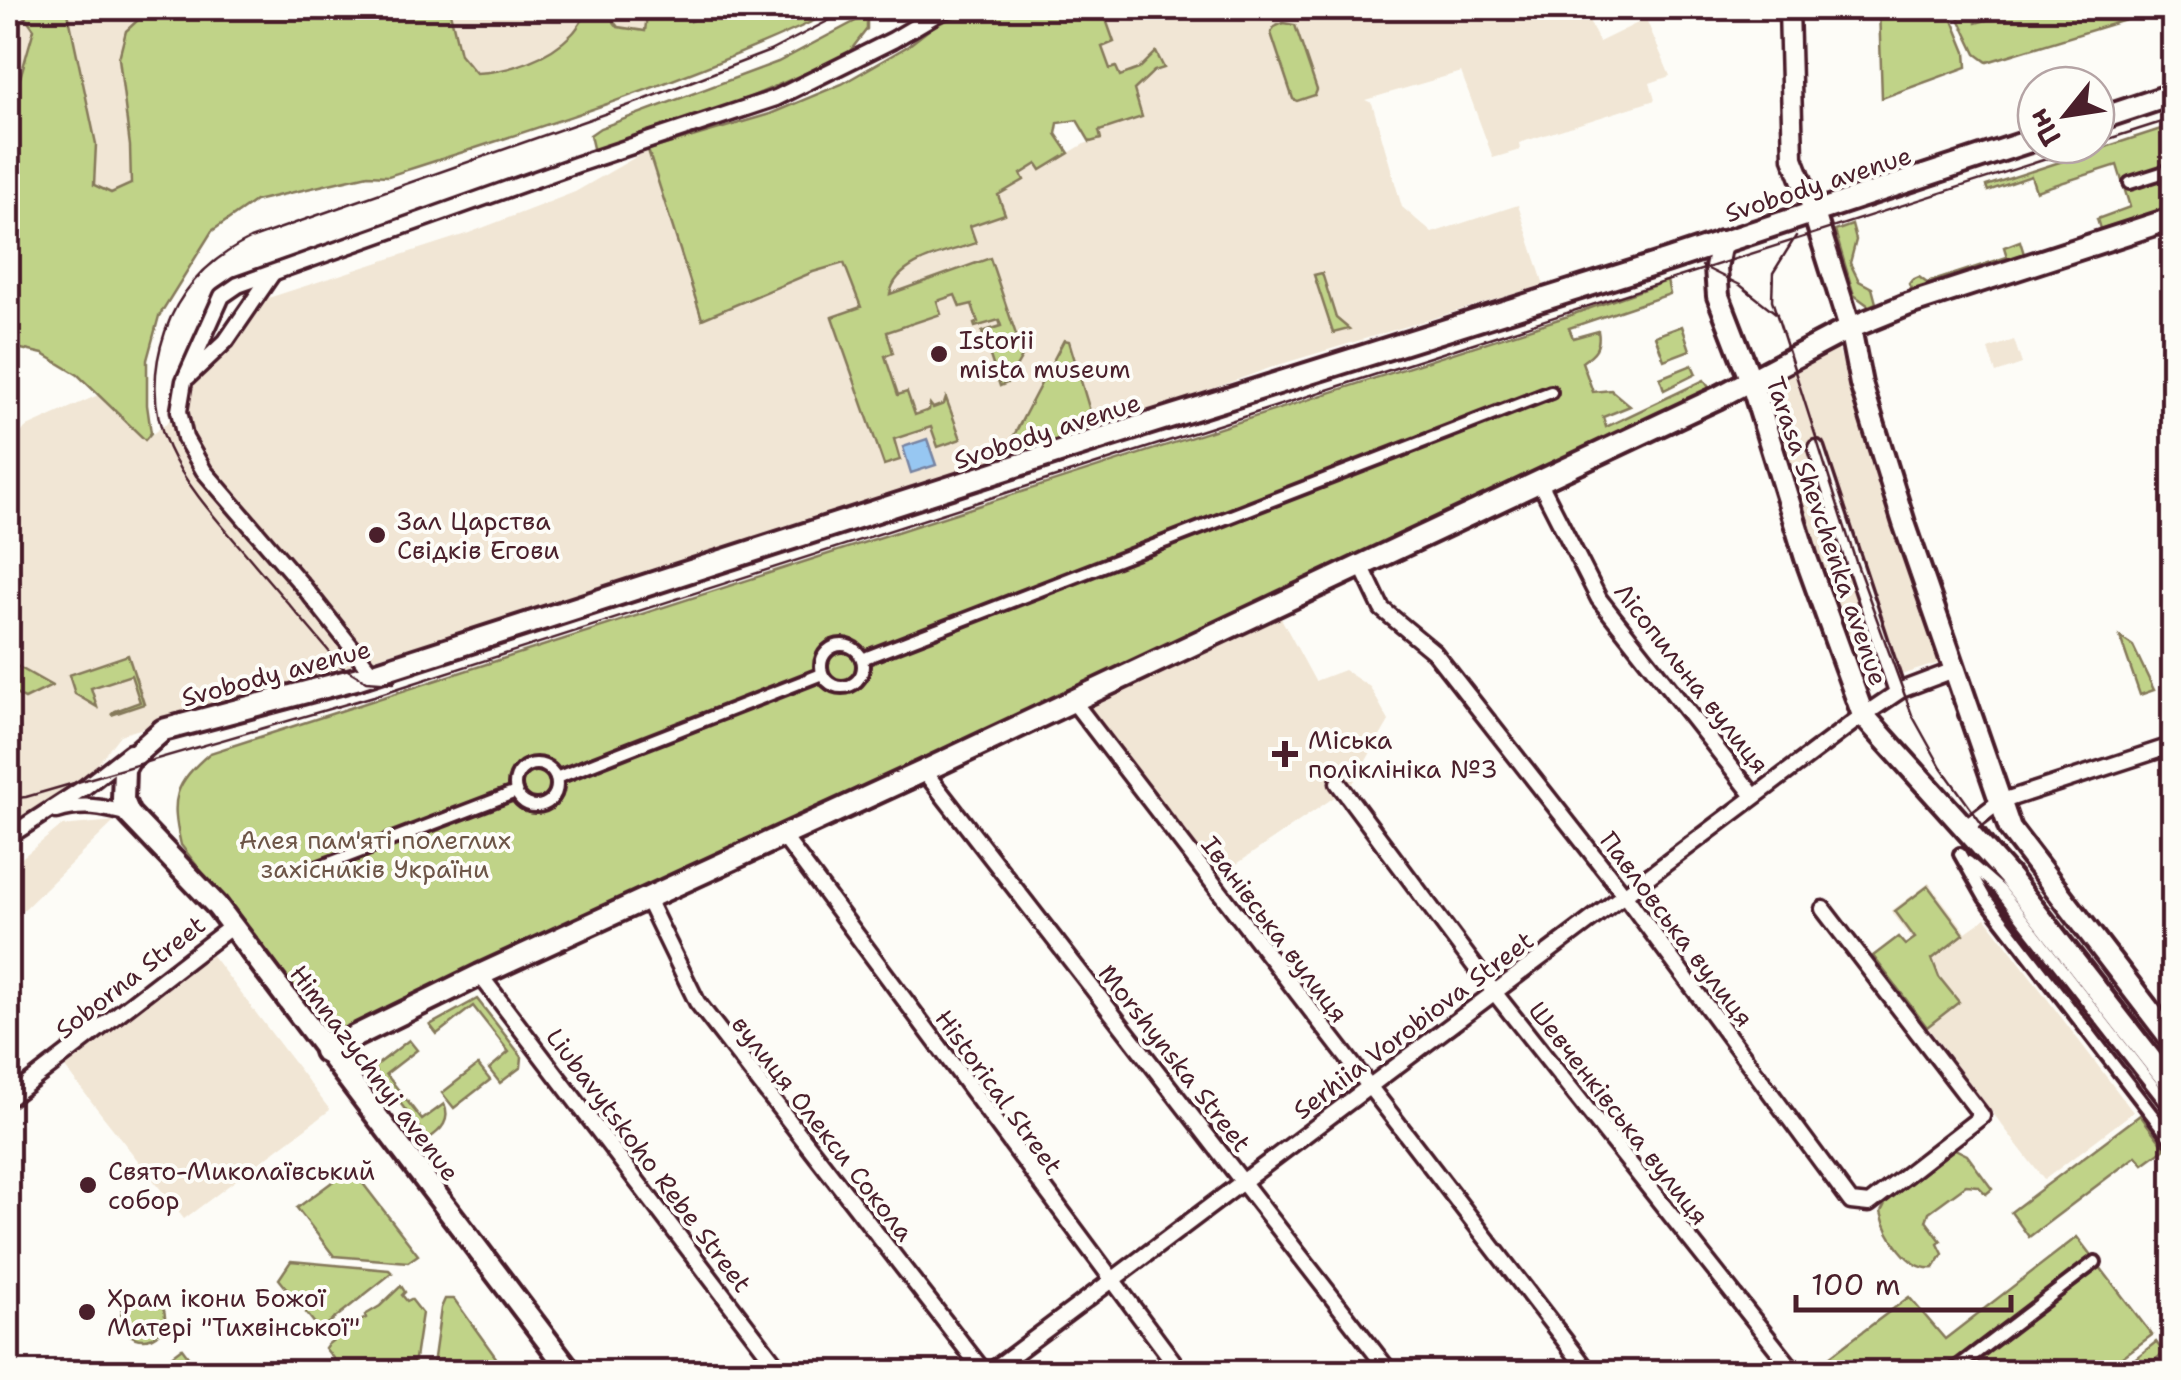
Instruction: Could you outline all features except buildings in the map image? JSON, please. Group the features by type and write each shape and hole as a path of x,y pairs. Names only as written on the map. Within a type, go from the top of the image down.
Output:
{"main road":[{"path":"2116,113 2174,94"},
{"name":"Svobody avenue","path":"163,730 372,674 2016,145"},
{"path":"1813,210 1850,328 1861,384 2010,829 2174,1042"},
{"path":"325,1051 1751,381 1850,328 1908,304 2174,218"},
{"name":"Tarasa Shevchenka avenue","path":"1720,242 1716,268 1718,296 1751,381 1806,558 1864,715 2010,878 2174,1088"},
{"path":"129,814 123,800 124,770 163,730"},
{"name":"Himnazychnyi avenue","path":"129,814 232,926 571,1372"}],"street":[{"path":"372,674 304,586 204,471 185,438 178,411 184,381 222,296 238,285 776,98 892,40 946,8"},
{"path":"1789,8 1793,158 1813,210"},
{"path":"2130,183 2174,169"},
{"path":"184,381 226,342 272,274"},
{"path":"862,659 1551,392"},
{"path":"1816,448 1897,692"},
{"name":"Лісопильна вулиця","path":"1539,481 1600,599 1754,796"},
{"name":"Павловська вулиця","path":"1361,565 1382,608 1434,652 1624,893 1851,1202 1869,1204 1982,1116 1823,910"},
{"path":"835,646 851,647 862,659 862,676 850,686 833,686 822,674 823,658 835,646"},
{"name":"Serhiia Vorobiova Street","path":"987,1372 1864,715 1897,692 1954,670"},
{"path":"556,778 822,674"},
{"name":"Іванівська вулиця","path":"1072,701 1590,1372"},
{"name":"Svobody avenue","path":"8,837 85,788 163,730"},
{"path":"1965,828 1999,802 2174,745"},
{"path":"529,765 545,766 556,778 555,794 544,805 527,804 516,792 517,776 529,765"},
{"name":"Morshynska Street","path":"924,771 1390,1372"},
{"name":"Шевченківська вулиця","path":"1338,782 1494,992 1795,1372"},
{"path":"85,788 129,814"},
{"path":"317,868 516,792"},
{"path":"8,823 76,806 97,806 129,814"},
{"name":"Historical Street","path":"784,836 1181,1372"},
{"path":"2173,1142 1985,898 1960,854 2000,890 2174,1114"},
{"name":"вулиця Олекси Сокола","path":"647,899 697,1002 987,1372"},
{"name":"Soborna Street","path":"8,1099 232,926"},
{"name":"Liubavytskoho Rebe Street","path":"480,975 782,1372"},
{"path":"1951,1372 2095,1262"}],"shaded area":[{"path":"8,8 726,8 8,299"},
{"path":"1102,8 1596,8 1599,12 1588,18 1599,42 1646,19 1670,76 1650,83 1655,100 1519,143 1520,150 1493,158 1461,72 1365,100 1372,103 1402,207 1432,233 1518,205 1544,285 1278,365 1096,431 757,537 653,574 120,735 57,816 8,818 8,451 25,428 98,395 145,440 185,408 190,381 259,301 469,233 575,192 648,150 702,319 844,262 855,286 975,243 970,226 998,195 1023,180 1020,174 1038,164 1042,169 1084,144 1101,139 1099,132 1135,97 1138,84 1163,68 1155,53 1139,69 1119,76 1110,69 1102,47 1114,41"},
{"path":"1975,8 2030,8 1975,23"},
{"path":"2014,340 2022,364 1996,373 1988,349"},
{"path":"1836,342 1939,663 1859,688 1758,384"},
{"path":"1276,609 1315,681 1344,670 1370,687 1389,721 1352,785 1215,879 1080,702"},
{"path":"115,821 8,925 8,869 61,826"},
{"path":"1929,883 1966,932 1986,918 2133,1112 2044,1180 1873,956 1898,937 1904,945 1913,940 1891,911"},
{"path":"211,954 330,1110 184,1219 65,1068"}],"green space":[{"path":"19,8 67,8 96,144 94,185 111,193 131,184 119,58 126,31 151,8 449,8 460,54 476,73 514,67 540,57 563,43 590,8 610,8 610,17 618,27 645,31 648,8 688,8 691,21 726,8 841,8 674,79 503,139 388,176 368,175 255,201 212,231 159,316 147,360 151,433 145,440 78,375 43,354 8,346 8,84 18,85 34,29"},
{"path":"976,8 1102,8 1114,42 1102,47 1110,69 1116,67 1120,76 1139,69 1156,52 1164,68 1154,71 1134,90 1142,117 1099,131 1101,139 1090,142 1077,120 1058,123 1056,134 1069,153 1041,170 1037,164 1021,174 1024,180 998,195 1005,214 970,226 976,243 924,260 894,283 890,294 990,258 1023,355 1007,383 1000,386 982,332 1001,326 999,320 975,327 978,322 972,304 960,307 955,295 937,301 941,314 887,332 893,353 885,356 898,395 907,392 915,415 929,410 930,404 933,408 944,404 946,398 961,439 938,447 931,427 894,439 900,460 884,465 832,317 861,307 844,263 813,272 702,319 648,150 770,114 842,84 908,46 935,25"},
{"path":"1879,8 1948,8 1966,52 1967,67 1882,98"},
{"path":"1954,8 1975,8 1976,23 2030,8 2165,8 1987,62 1976,54"},
{"path":"867,15 867,29 847,55 721,110 598,152 593,148 590,135 600,128 778,62"},
{"path":"1283,23 1295,25 1317,90 1315,95 1297,101 1293,99 1271,33"},
{"path":"2173,125 2173,206 2100,229 2097,219 2130,207 2117,165 2036,191 2031,176 1988,191 1986,186 2050,165 2116,165 2116,144"},
{"path":"1852,225 1856,240 1850,263 1859,281 1872,288 1876,303 1869,306 1854,295 1835,231"},
{"path":"2020,241 2024,254 1912,291 1909,284 1919,277 1927,283 2007,257 2004,247"},
{"path":"1322,273 1336,318 1349,329 1333,333 1314,275"},
{"name":"Алея пам'яті полеглих захісників України","path":"1667,281 1670,294 1569,328 1573,338 1598,331 1596,349 1582,362 1593,392 1611,390 1630,406 1603,417 1606,427 1704,380 1710,389 349,1029 326,1026 309,1011 181,845 176,815 178,793 189,774 210,753"},
{"path":"1682,326 1690,350 1664,360 1655,336"},
{"path":"1064,340 1069,341 1096,431 1013,458 1011,441"},
{"path":"1692,365 1696,374 1664,390 1660,378"},
{"path":"2120,637 2133,646 2154,690 2140,695"},
{"path":"128,655 144,704 111,715 140,702 131,675 91,688 97,707 75,694 69,675"},
{"path":"8,661 52,686 25,699 8,690"},
{"path":"1928,886 1964,934 1932,959 1939,977 1959,1002 1927,1027 1873,956 1898,937 1905,945 1915,938 1895,911"},
{"path":"477,999 522,1057 521,1067 500,1083 489,1069 509,1052 473,1006 437,1034 430,1025"},
{"path":"409,1040 417,1050 386,1074 422,1120 444,1104 444,1124 428,1139 373,1068"},
{"path":"478,1065 490,1080 454,1108 442,1093"},
{"path":"2140,1115 2165,1148 2143,1164 2136,1156 2029,1237 2011,1212"},
{"path":"1955,1149 1967,1155 1992,1189 1986,1194 1978,1186 1966,1185 1929,1212 1926,1221 1941,1241 1938,1244 1943,1254 1934,1268 1925,1268 1900,1250 1881,1212 1886,1202"},
{"path":"351,1168 418,1255 408,1262 334,1256 297,1208"},
{"path":"2077,1237 2152,1335 2102,1372 1809,1372 1909,1297 1945,1339"},
{"path":"291,1261 392,1273 320,1330 279,1279"},
{"path":"401,1286 405,1292 402,1295 407,1301 411,1299 422,1313 413,1372 344,1372 325,1348"},
{"path":"143,1295 159,1301 165,1317 159,1333 143,1339 127,1333 121,1317 127,1301"},
{"path":"445,1299 454,1299 502,1366 494,1372 432,1372"},
{"path":"2156,1342 2164,1353 2138,1372 2118,1372"},
{"path":"182,1348 200,1372 150,1372"}],"water":[{"path":"927,439 936,465 911,473 903,447"}],"tram line":[{"path":"394,683 366,681 341,666 186,480 161,427 156,398 157,367 165,332 179,302 209,266 250,239 641,101 770,51 853,8"},
{"path":"2116,137 2174,118"},
{"path":"8,799 374,696 2028,165"},
{"path":"1796,236 1773,273 1772,300 1856,562 1912,715 1941,767 1984,827 2174,1071"},
{"path":"1702,266 1740,285 1777,314"}],"place":[{"name":"Istorii mista museum","path":"939,354"},
{"name":"Зал Царства Свiдкiв Егови","path":"377,535"},
{"name":"Міська поліклініка №3","path":"1285,754"},
{"name":"Свято-Миколаївський собор","path":"88,1185"},
{"name":"Храм ікони Божої Матері \"Тихвінської\"","path":"87,1312"}]}
